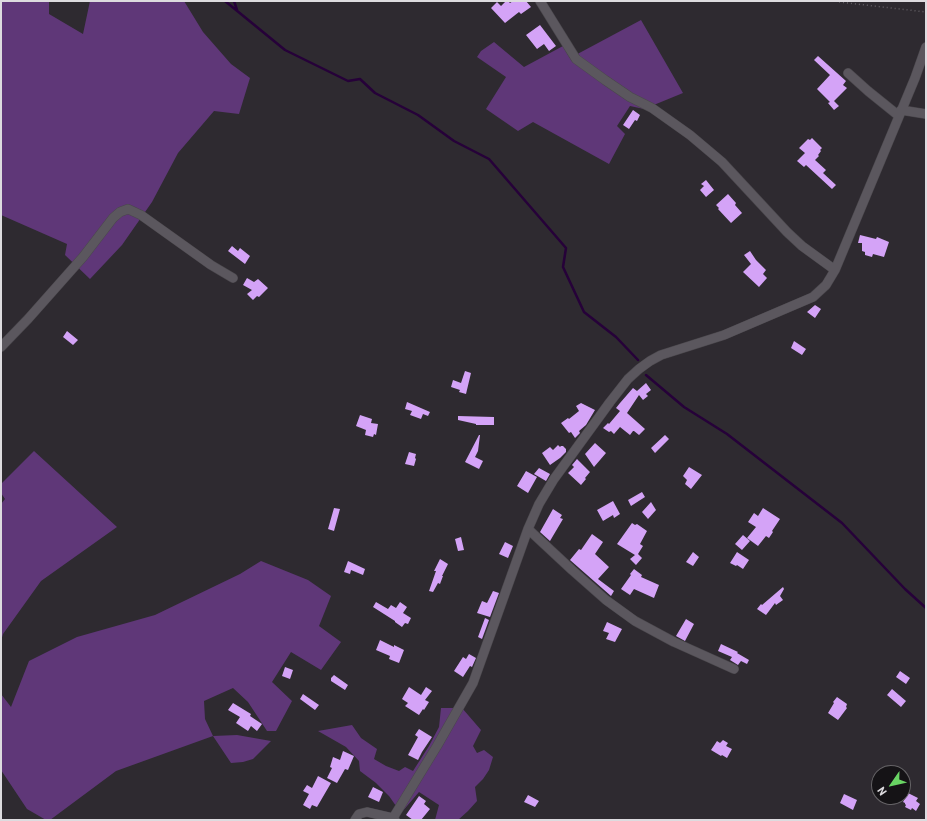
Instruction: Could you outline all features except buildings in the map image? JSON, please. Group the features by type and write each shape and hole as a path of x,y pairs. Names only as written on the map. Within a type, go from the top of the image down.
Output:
{"street":[{"path":"540,1 576,59 630,97 652,108 690,135 722,162 787,232 802,246 835,270"},
{"path":"355,820 359,814 367,812 394,819 473,683 528,529 539,504 554,479 628,379 650,361 661,355 724,335 813,297 826,285 835,270 915,78 926,47"},
{"path":"848,73 868,91 900,113 926,114"},
{"path":"1,347 83,257 114,218 120,212 128,209 141,215 211,265 233,278"},
{"path":"528,529 606,600 635,621 679,645 734,669"}],"path":[{"path":"839,2 926,12"}],"shaded area":[{"path":"1,1 49,1 49,14 83,34 90,1 184,1 203,32 231,64 250,78 239,114 214,111 178,153 152,202 122,245 90,279 65,255 67,244 1,215"},
{"path":"641,20 683,93 644,109 630,106 617,126 625,134 609,164 533,122 518,131 486,109 506,77 477,57 481,51 494,42 524,67 563,46 570,58"},
{"path":"34,451 117,527 41,581 3,634 1,641 1,504 5,499 1,493 1,484"},
{"path":"261,561 308,580 331,596 319,626 341,642 321,670 291,652 272,682 292,701 276,731 267,731 248,702 233,688 204,701 205,719 213,736 116,771 50,820 46,820 27,809 1,770 1,694 11,707 29,661 77,637 155,615 240,574"},
{"path":"441,708 462,708 481,730 473,746 477,753 484,750 493,757 489,770 475,787 477,801 458,820 435,820 439,805 419,792 401,813 389,796 376,783 360,771 359,761 346,747 318,731 352,725 361,738 377,749 374,759 399,771 405,767 413,771 439,727"},
{"path":"237,735 271,741 253,759 231,763 213,736"}],"waterway":[{"path":"225,1 285,50 348,81 360,79 375,93 418,115 454,141 489,159 566,248 563,267 584,312 616,337 638,360"},
{"path":"234,1 237,10"},
{"path":"646,375 684,407 727,434 842,523 905,589 926,608"}]}
